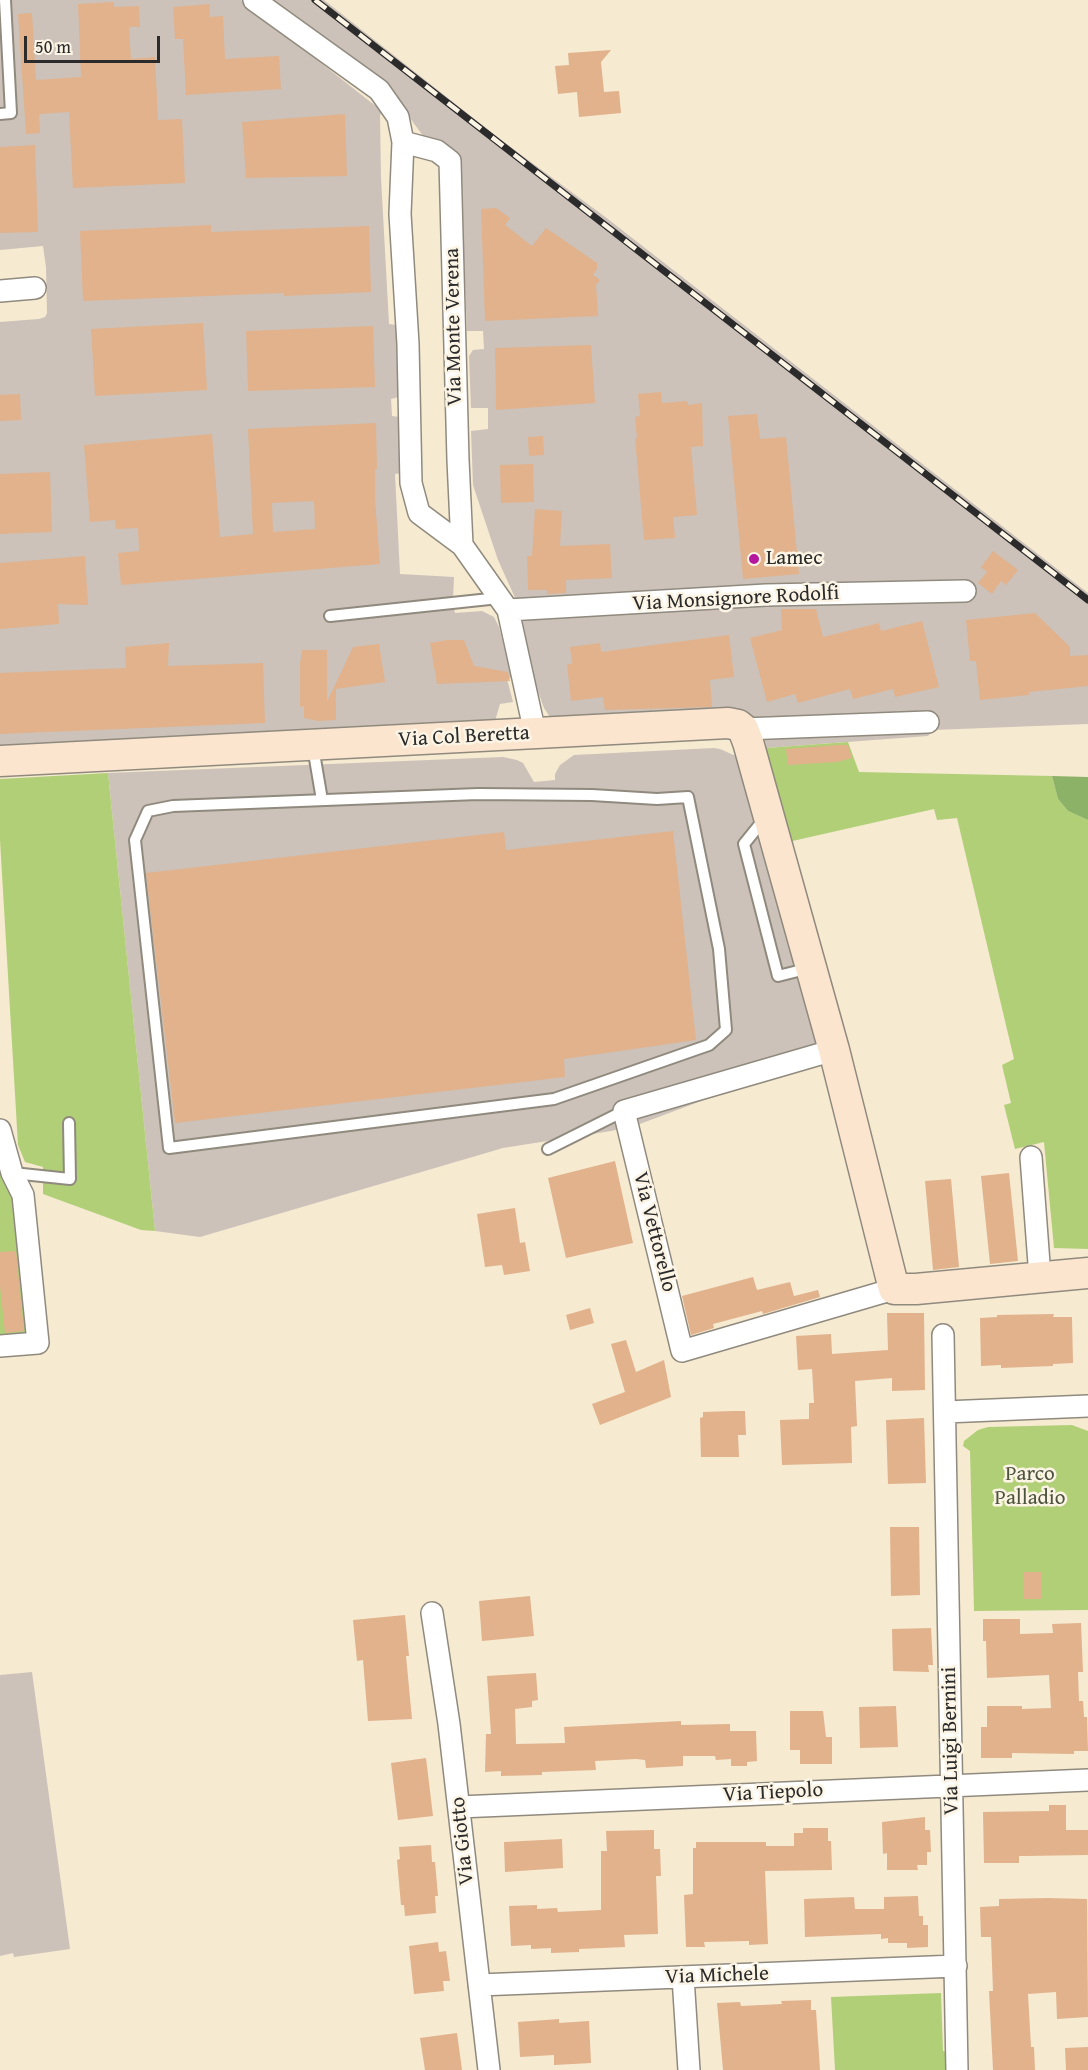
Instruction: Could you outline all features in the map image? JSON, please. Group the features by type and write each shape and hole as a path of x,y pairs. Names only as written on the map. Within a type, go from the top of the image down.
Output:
{"street":[{"path":"254,0 379,90 398,117 403,142 400,214 408,344 411,483 419,513 462,545 504,604 535,733"},
{"name":"Via Monte Verena","path":"403,142 437,151 450,161 462,545"},
{"path":"0,291 34,288"},
{"name":"Via Monsignore Rodolfi","path":"504,604 965,591"},
{"name":"Via Col Beretta","path":"0,761 728,723 743,729 928,722"},
{"path":"743,729 834,1050 894,1289"},
{"path":"624,1111 834,1050"},
{"name":"Via Vettorello","path":"624,1111 682,1351 894,1289 916,1289 1088,1273"},
{"path":"0,1130 12,1173 23,1195 38,1343 0,1346"},
{"path":"1031,1157 1040,1278"},
{"name":"Via Luigi Bernini","path":"943,1335 957,2070"},
{"path":"945,1412 1088,1406"},
{"name":"Via Giotto","path":"432,1613 448,1714 489,2070"},
{"name":"Via Tiepolo","path":"459,1807 1088,1780"},
{"name":"Via Michele","path":"479,1985 956,1966"},
{"path":"683,1977 688,2070"}],"lane":[{"path":"0,114 11,113 5,0"},
{"path":"330,616 504,604"},
{"path":"313,746 322,800"},
{"path":"478,794 591,795 657,799 688,797 719,949 726,1030 709,1045 554,1099 169,1149 135,840 148,812 173,806 322,800 478,794"},
{"path":"548,1149 624,1111"},
{"path":"12,1173 70,1179 69,1123"}],"shaded area":[{"path":"0,0 241,0 382,111 380,115 381,178 389,324 396,325 399,397 391,399 392,416 400,417 402,473 395,474 400,574 454,577 455,613 482,611 494,617 499,627 512,677 507,679 513,702 500,704 495,721 0,754 0,322 39,319 45,317 47,313 43,246 0,250"},
{"path":"270,0 324,0 501,140 604,216 1088,593 1088,724 933,730 928,736 766,748 762,718 560,726 544,708 533,678 520,625 523,622 498,560 473,485 471,431 488,429 488,408 471,408 469,356 473,350 484,349 483,331 467,331 460,168 432,148 404,110"},
{"path":"714,748 738,757 827,1054 637,1125 503,1148 200,1237 155,1231 108,773 503,757 523,763 534,782 555,780 555,774 560,765 574,755"},
{"path":"32,1672 70,1949 14,1957 13,1953 0,1956 0,1675"}],"green space":[{"path":"848,742 859,772 1052,776 1058,799 1068,811 1088,820 1088,1249 1054,1248 1044,1142 1015,1149 1004,1105 1011,1103 1002,1065 1014,1059 957,818 937,820 934,809 788,842 766,748"},
{"path":"108,773 155,1231 141,1230 43,1194 43,1167 25,1162 18,1145 0,840 0,779"},
{"path":"1052,776 1088,777 1088,820 1068,811 1058,799"},
{"path":"0,1127 6,1187 13,1193 30,1332 0,1349"},
{"name":"Parco Palladio","path":"1072,1425 1088,1431 1088,1610 974,1611 970,1451 963,1446 964,1441 978,1430 988,1427"},
{"path":"941,1993 943,2051 947,2052 947,2070 835,2070 831,1997"}],"building":[{"path":"114,2 114,7 139,6 140,27 129,27 131,59 155,57 158,120 182,119 185,183 73,188 69,112 39,114 40,133 26,134 18,14 32,13 36,80 81,77 78,4"},
{"path":"210,4 210,17 223,16 225,59 279,56 281,89 186,95 183,39 175,39 173,7"},
{"path":"611,50 601,62 604,92 619,91 621,113 579,117 577,92 558,94 555,66 569,65 568,53"},
{"path":"345,114 347,176 246,178 242,122"},
{"path":"35,145 38,232 0,233 0,147"},
{"path":"496,208 510,218 505,225 532,246 546,228 597,263 597,269 593,275 600,280 596,285 598,316 485,321 481,209"},
{"path":"211,225 211,232 369,226 371,292 83,301 80,231"},
{"path":"203,323 207,390 95,396 91,329"},
{"path":"373,326 375,387 248,391 246,331"},
{"path":"591,345 595,403 496,410 495,348"},
{"path":"661,392 662,403 687,401 688,405 702,403 703,446 691,447 697,515 673,517 675,538 644,540 635,417 640,416 638,394"},
{"path":"20,394 21,420 0,421 0,395"},
{"path":"757,414 760,439 786,437 799,574 743,579 728,416"},
{"path":"376,423 375,500 380,564 121,585 118,553 139,551 138,528 116,529 115,520 90,522 84,445 212,434 220,537 253,534 248,429","holes":["314,501 315,529 273,532 272,503"]},
{"path":"543,436 544,455 529,456 528,437"},
{"path":"533,464 534,502 501,503 500,465"},
{"path":"50,472 52,532 0,534 0,474"},
{"path":"535,509 562,511 560,546 610,544 612,578 566,580 566,593 547,594 547,590 528,590 527,556 532,556"},
{"path":"993,551 1018,570 1006,585 1001,581 992,594 978,583 987,572 981,567"},
{"path":"85,556 88,605 58,604 59,624 0,629 0,563"},
{"path":"781,609 816,609 823,637 879,623 881,631 922,621 939,687 895,697 893,689 853,699 850,689 798,703 795,694 767,702 750,638 782,630"},
{"path":"1035,613 1070,647 1070,656 1088,655 1088,686 980,700 976,661 970,661 966,620"},
{"path":"729,635 734,677 710,680 712,707 605,710 603,697 571,701 567,664 572,664 570,647 600,643 601,652"},
{"path":"464,640 474,666 508,672 510,681 437,684 430,643"},
{"path":"169,643 168,666 263,663 265,723 0,734 0,673 126,668 125,647"},
{"path":"379,644 385,682 336,689 336,720 318,721 304,718 304,706 300,707 302,650 327,650 327,702 353,647"},
{"path":"848,745 852,758 837,762 788,765 786,749"},
{"path":"673,831 696,1040 564,1059 565,1077 175,1123 146,873 504,832 506,850"},
{"path":"615,1161 633,1243 566,1258 548,1178"},
{"path":"1009,1173 1018,1261 990,1264 981,1176"},
{"path":"951,1179 959,1267 933,1270 925,1181"},
{"path":"515,1208 520,1243 525,1242 530,1271 504,1275 502,1265 485,1267 477,1214"},
{"path":"16,1251 24,1331 5,1333 0,1286 0,1252"},
{"path":"753,1277 757,1290 790,1282 794,1296 818,1290 820,1297 763,1314 762,1311 713,1324 714,1328 691,1335 682,1296"},
{"path":"590,1308 594,1323 570,1330 566,1315"},
{"path":"887,1313 924,1313 925,1390 892,1391 892,1378 855,1381 857,1426 851,1427 852,1463 782,1465 780,1420 809,1419 809,1403 814,1403 812,1369 798,1370 796,1336 831,1334 832,1354 888,1350"},
{"path":"1054,1314 1053,1317 1072,1317 1073,1363 1001,1368 1001,1365 981,1366 980,1318 997,1317 997,1315"},
{"path":"626,1340 636,1372 664,1360 671,1397 600,1425 592,1404 625,1392 611,1344"},
{"path":"745,1411 746,1435 738,1435 739,1457 701,1457 700,1418 703,1417 703,1412"},
{"path":"924,1418 926,1483 888,1484 886,1420"},
{"path":"890,1527 919,1527 920,1595 891,1596"},
{"path":"1023,1572 1041,1572 1041,1599 1023,1599"},
{"path":"530,1596 534,1636 482,1641 479,1601"},
{"path":"405,1615 412,1719 368,1721 363,1660 357,1661 353,1620"},
{"path":"983,1619 1020,1619 1020,1634 1053,1633 1052,1624 1081,1623 1083,1672 1078,1672 1079,1701 1083,1701 1084,1717 1087,1717 1088,1751 1074,1751 1074,1754 1012,1753 1012,1758 981,1758 981,1727 987,1727 987,1706 1022,1706 1022,1709 1051,1708 1049,1675 987,1678"},
{"path":"931,1628 933,1665 928,1665 929,1672 893,1671 892,1629"},
{"path":"536,1673 538,1700 532,1701 532,1707 515,1709 516,1744 565,1743 564,1727 681,1721 681,1725 730,1724 730,1731 756,1731 757,1761 747,1762 747,1766 731,1766 731,1759 716,1760 715,1756 683,1756 683,1766 646,1768 645,1760 636,1759 595,1761 596,1770 542,1772 542,1775 501,1776 501,1771 485,1772 486,1734 491,1734 487,1676"},
{"path":"896,1706 898,1747 860,1748 859,1707"},
{"path":"790,1711 823,1711 826,1737 832,1737 832,1764 800,1764 800,1750 790,1750"},
{"path":"426,1758 433,1816 398,1820 391,1763"},
{"path":"1049,1805 1066,1805 1066,1830 1088,1830 1088,1855 1019,1856 1019,1863 984,1863 983,1812 1049,1811"},
{"path":"925,1817 925,1830 930,1830 931,1852 927,1852 927,1865 917,1865 918,1870 887,1870 887,1853 883,1854 882,1822"},
{"path":"803,1828 828,1828 832,1870 765,1871 768,1944 749,1945 749,1941 704,1942 705,1947 686,1947 684,1895 693,1894 693,1848 696,1848 696,1842 766,1842 766,1846 794,1846 794,1833 803,1833"},
{"path":"654,1830 654,1849 660,1849 661,1876 656,1876 658,1934 624,1935 625,1947 579,1949 579,1952 551,1953 551,1948 531,1949 531,1945 511,1946 509,1906 537,1905 537,1909 557,1908 558,1912 601,1910 601,1851 607,1851 606,1831"},
{"path":"562,1839 563,1868 505,1872 504,1842"},
{"path":"431,1845 438,1896 435,1896 436,1913 405,1916 404,1905 401,1905 397,1860 400,1859 399,1847"},
{"path":"918,1896 919,1916 923,1916 923,1925 928,1925 928,1947 907,1948 907,1943 888,1943 888,1938 881,1939 881,1934 805,1937 804,1899 854,1897 855,1909 884,1909 884,1897"},
{"path":"999,1899 1087,1899 1088,2017 1057,2019 1056,1992 1028,1994 1031,2047 1034,2047 1035,2070 993,2070 989,1991 993,1991 991,1937 981,1937 980,1907 999,1906"},
{"path":"438,1942 439,1952 446,1951 450,1981 443,1981 444,1991 414,1994 409,1946"},
{"path":"811,2000 811,2010 816,2010 820,2070 723,2070 717,2003 740,2002 741,2006"},
{"path":"559,2019 559,2023 589,2021 591,2063 554,2065 554,2055 520,2057 518,2022"},
{"path":"457,2033 462,2070 425,2070 420,2038"},
{"path":"1088,2047 1088,2070 1066,2070 1065,2048"}],"railway":[{"path":"315,0 1088,600"}],"place":[{"name":"Lamec","path":"754,559"}]}
